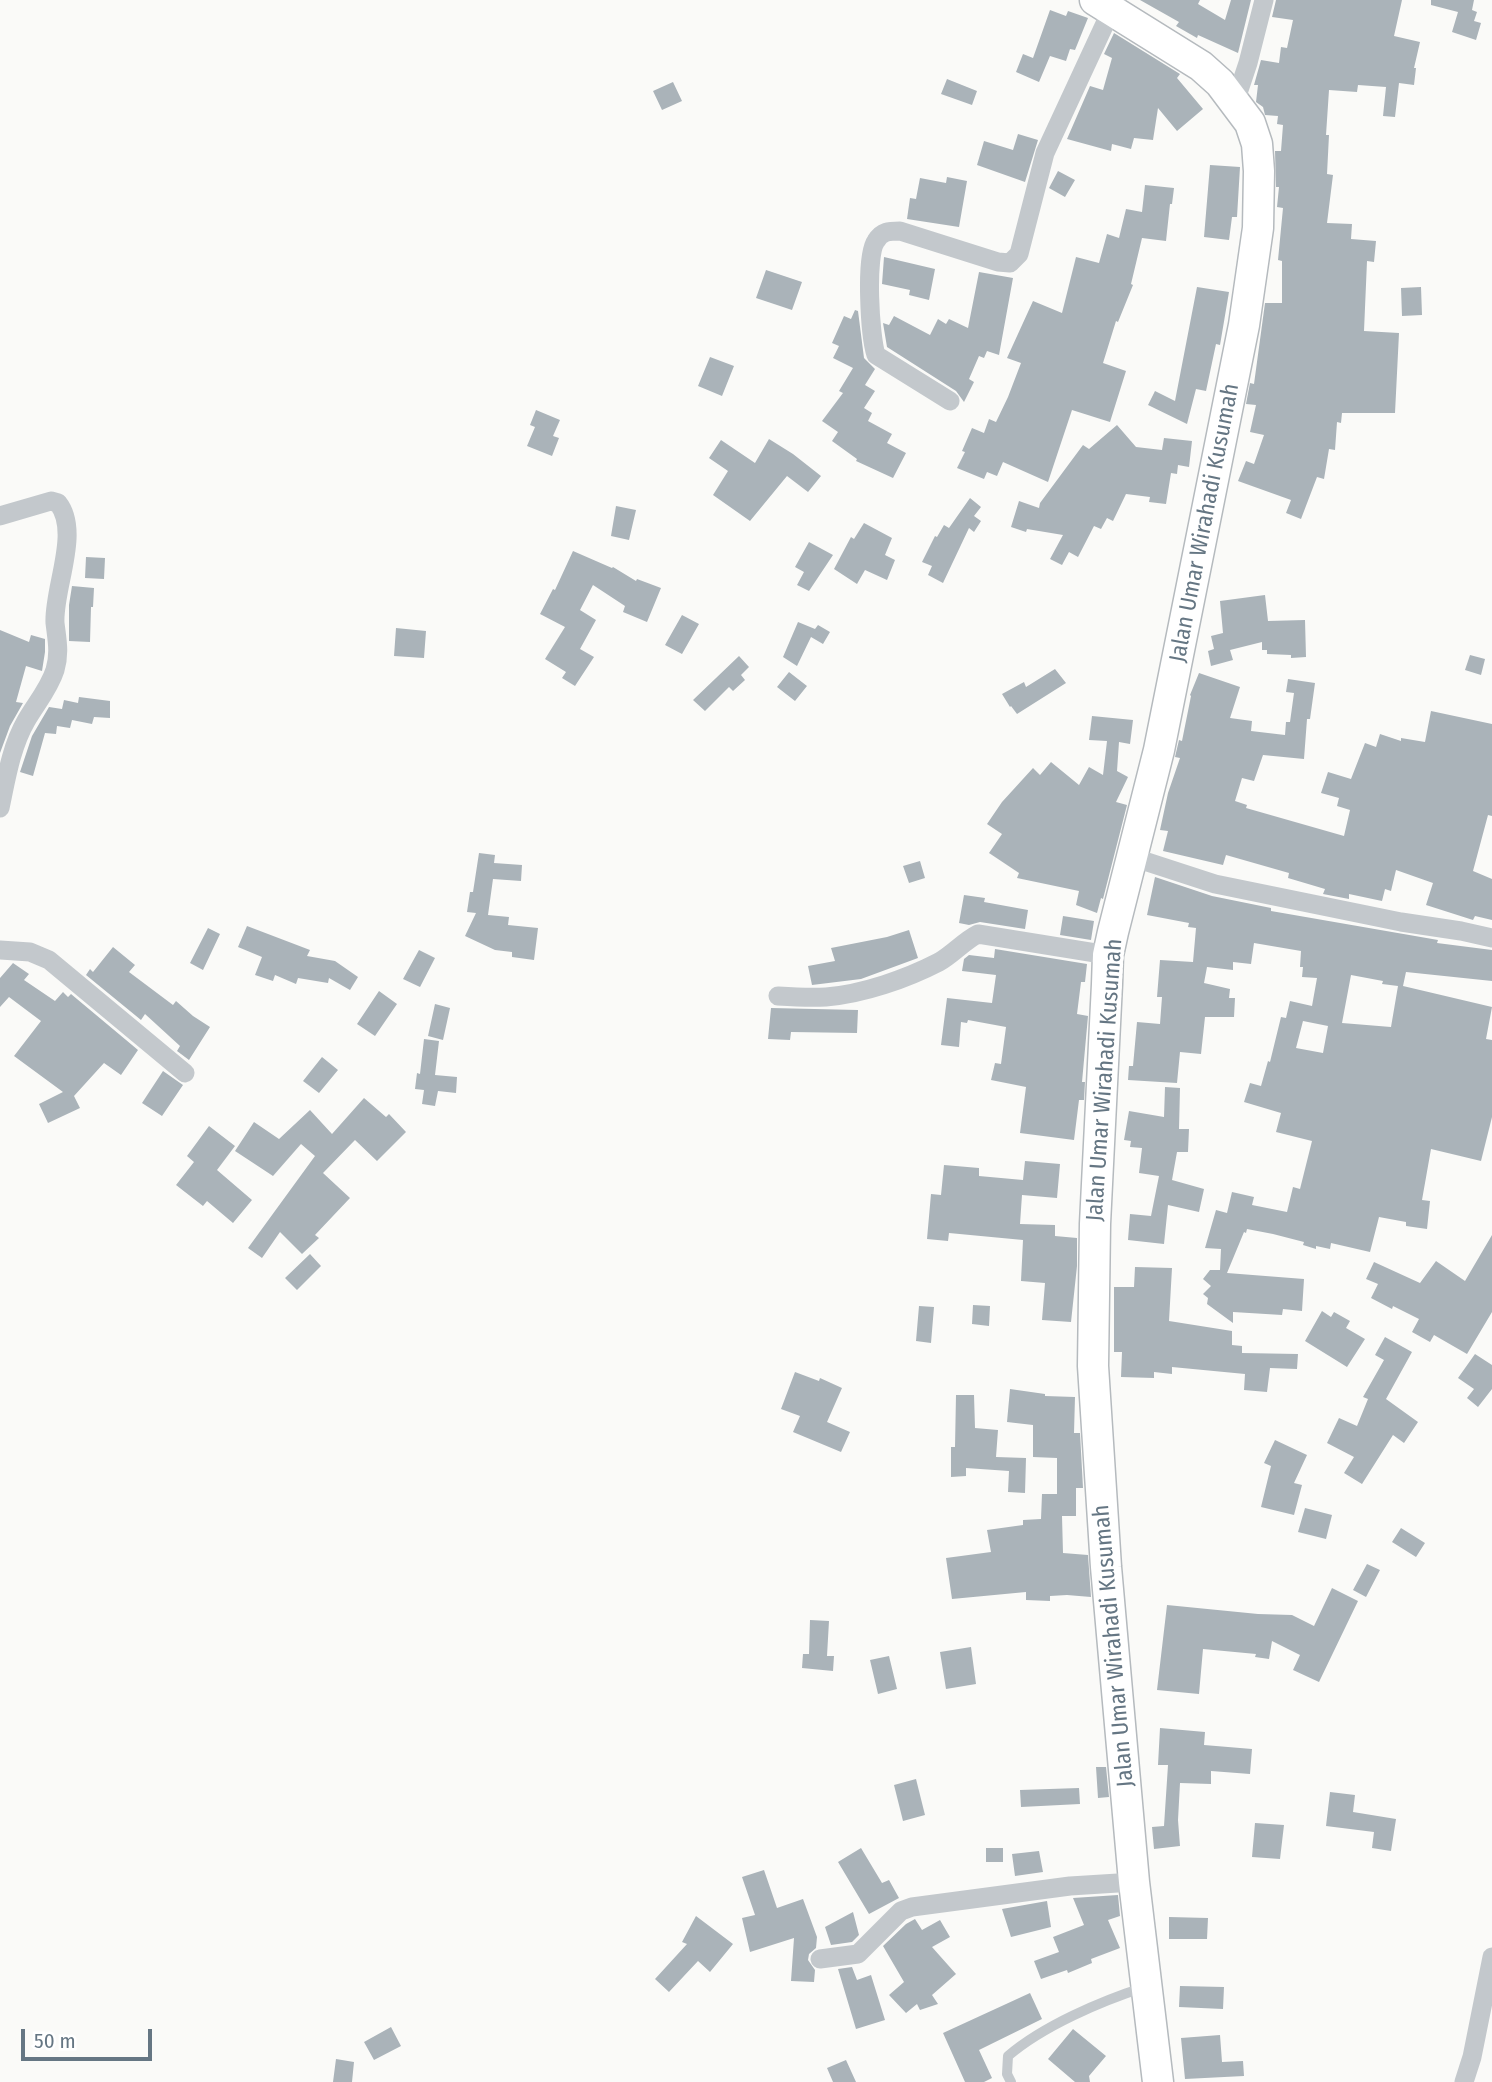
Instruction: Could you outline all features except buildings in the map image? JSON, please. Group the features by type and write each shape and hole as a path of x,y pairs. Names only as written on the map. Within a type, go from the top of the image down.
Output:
{"main road":[{"name":"Jalan Umar Wirahadi Kusumah","path":"1107,3 1201,65 1250,123 1257,145 1258,228 1244,325 1159,750 1108,955 1095,1224 1093,1366 1106,1567 1134,1882 1158,2082"}],"street":[{"path":"1235,102 1264,0"},
{"path":"950,401 876,355 870,295 871,249 882,234 900,231 998,262 1010,263 1019,254 1045,153 1107,3"},
{"path":"0,516 51,501 58,503 66,517 64,566 55,623 59,643 55,672 26,721 16,744 0,808"},
{"path":"1132,857 1215,884 1492,938"},
{"path":"778,996 825,997 872,987 936,963 978,934 1108,955"},
{"path":"0,950 30,952 49,960 57,970 185,1073"},
{"path":"821,1959 858,1954 901,1911 912,1907 1070,1886 1134,1882"},
{"path":"1464,2082 1472,2057 1492,1957"}],"lane":[{"path":"1011,2082 1007,2074 1008,2056 1027,2040 1117,1996 1146,1986"}]}
